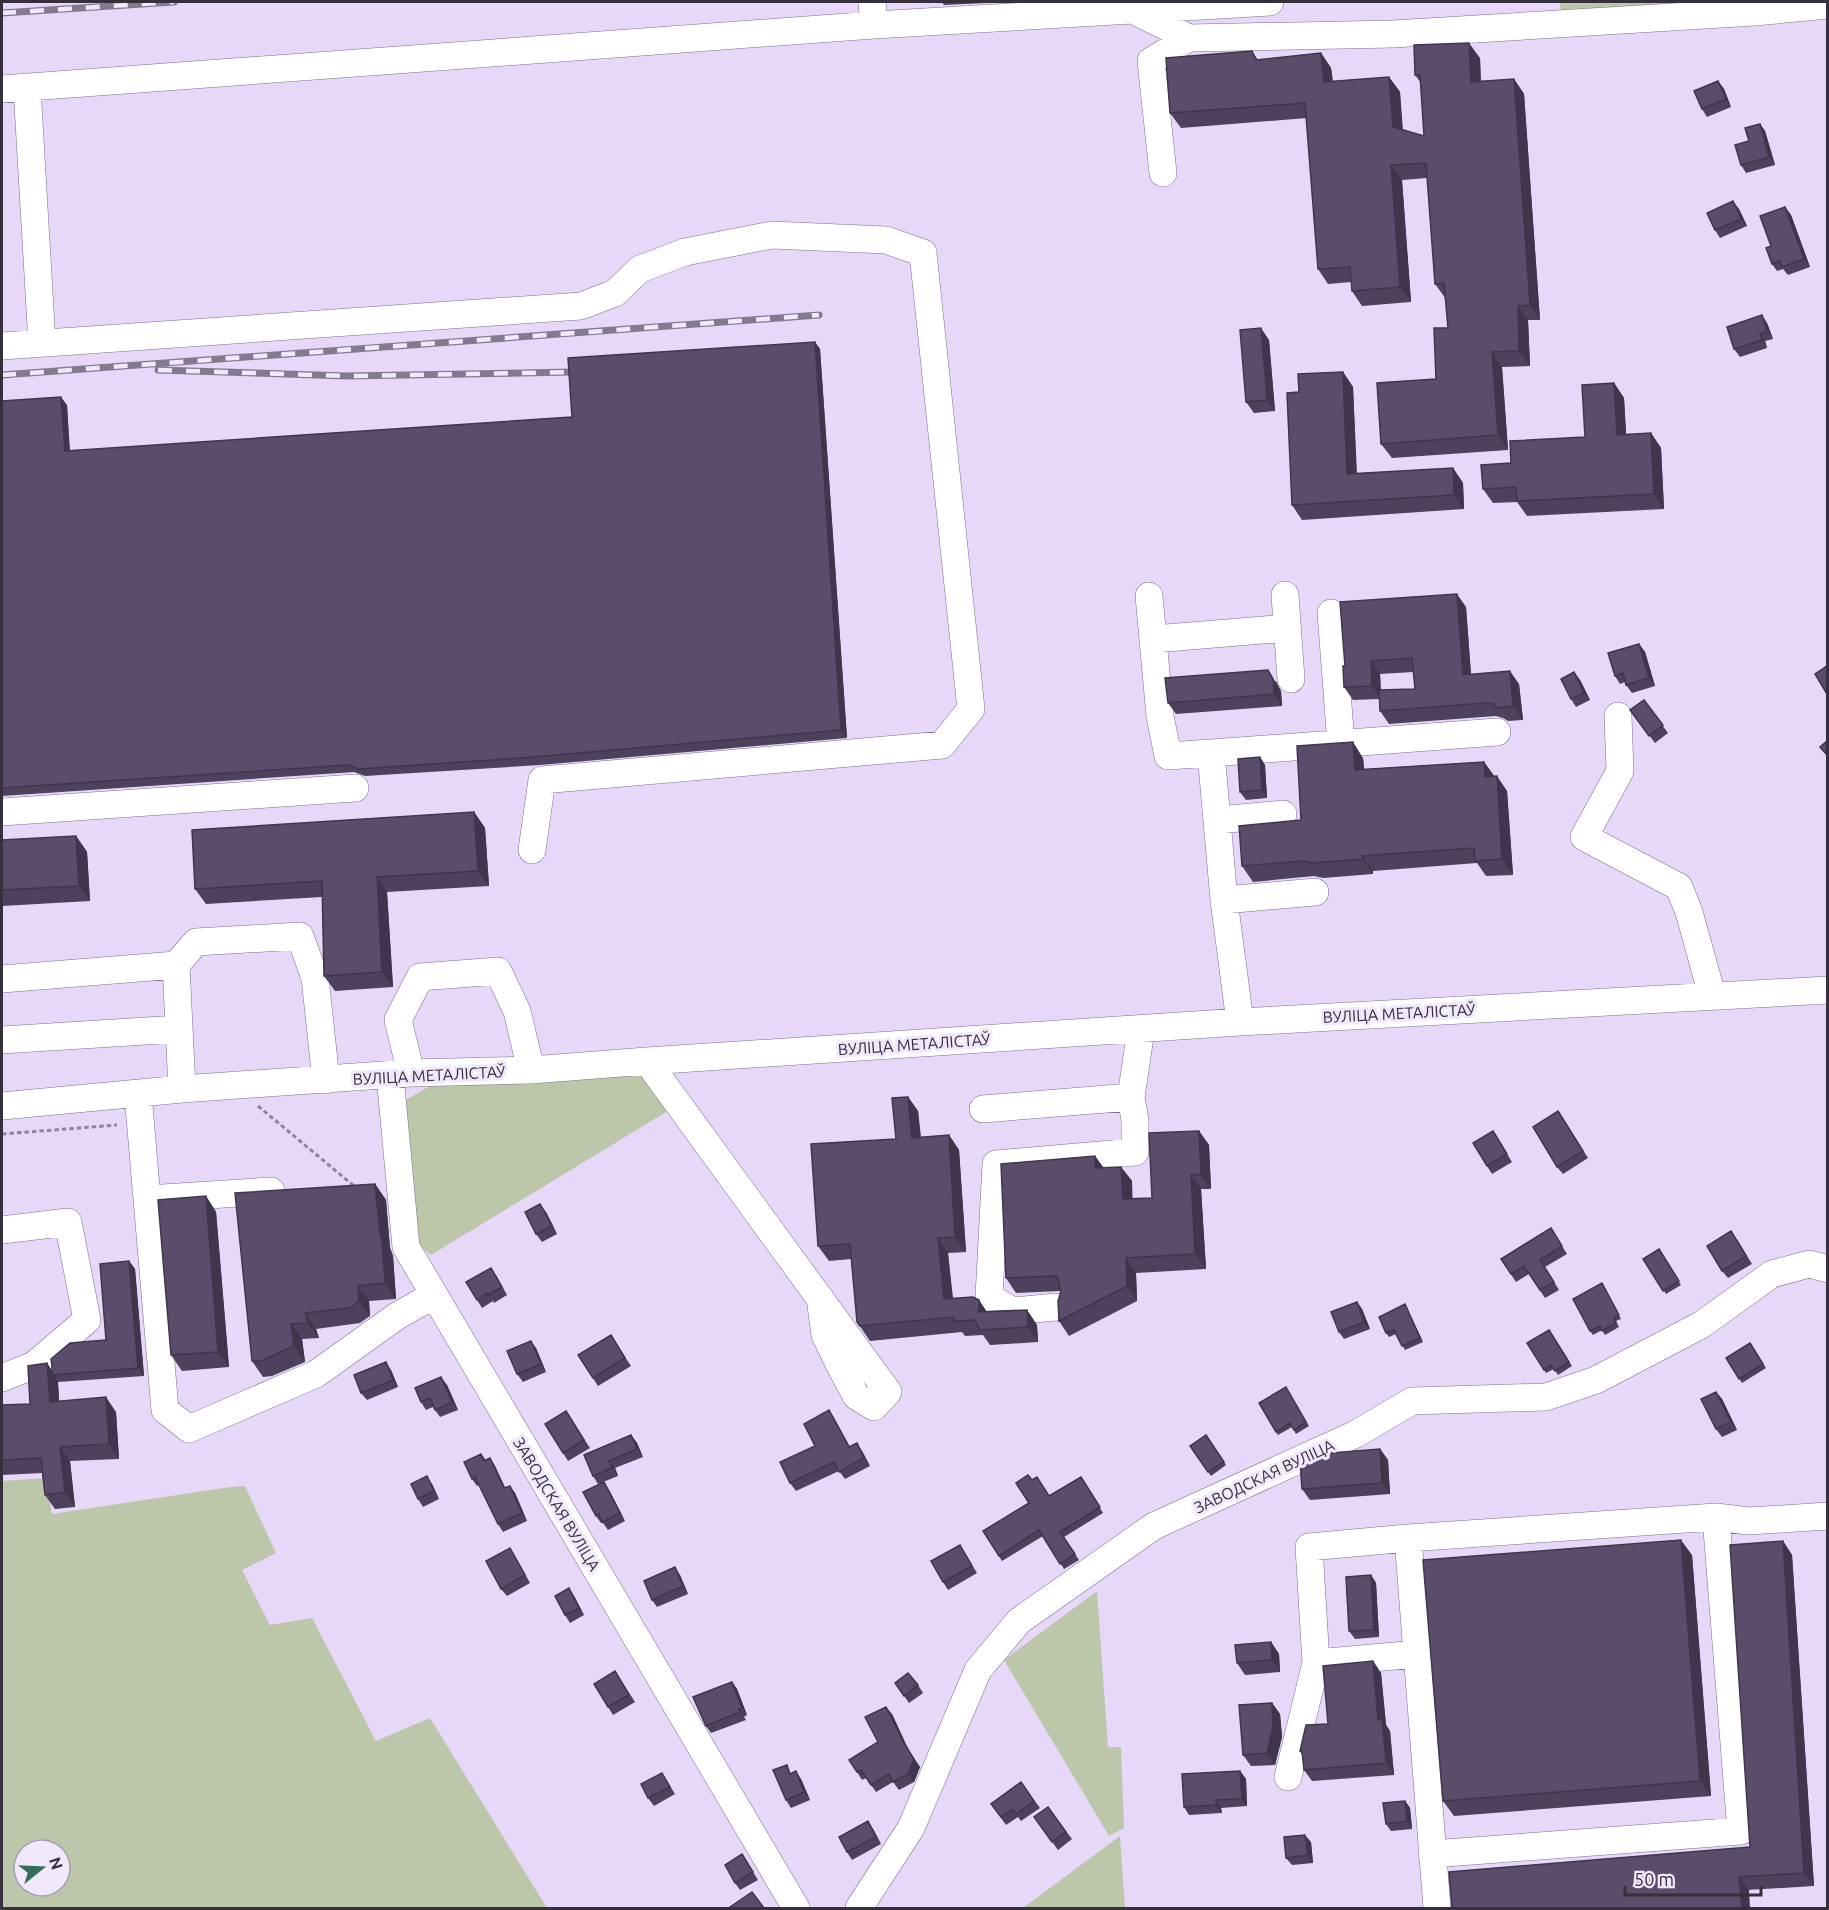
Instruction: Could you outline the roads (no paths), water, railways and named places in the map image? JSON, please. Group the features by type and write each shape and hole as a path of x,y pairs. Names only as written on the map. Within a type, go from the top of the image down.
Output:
{"street":[{"path":"42,343 14,89 873,13 1132,10 1270,2"},
{"path":"1132,10 1189,38 1394,34 1696,8 1827,5"},
{"path":"1163,173 1150,61 1189,38"},
{"path":"2,346 582,306 615,293 640,269 685,252 772,235 886,240 923,253 971,709 942,745 542,780 532,850"},
{"path":"1149,596 1160,716 1168,756 1497,732"},
{"path":"1285,596 1291,680"},
{"path":"1331,613 1341,744"},
{"path":"1154,639 1287,628"},
{"path":"1618,716 1620,771 1584,837 1679,887 1689,912 1712,995"},
{"path":"1210,753 1224,900 1240,1022"},
{"path":"2,812 355,788"},
{"path":"1218,820 1283,814"},
{"path":"1224,900 1315,892"},
{"path":"182,1089 176,965 196,942 300,936 315,978 326,1080"},
{"path":"2,979 176,965"},
{"name":"ЗАВОДСКАЯ ВУЛІЦА","path":"531,1070 517,1011 498,971 420,976 398,1020 401,1075 400,1183 406,1247 796,1908"},
{"name":"ВУЛІЦА МЕТАЛІСТАЎ","path":"2,1106 139,1102 182,1089 401,1075 531,1070 647,1060 1240,1022 1827,990"},
{"path":"2,1040 178,1029"},
{"path":"1056,1307 1013,1311 989,1297 996,1164 1135,1152 1136,1120 1131,1097 1141,1030"},
{"path":"647,1060 820,1298"},
{"path":"983,1109 1131,1097"},
{"path":"139,1102 165,1410 189,1429 316,1374 397,1316 434,1295"},
{"path":"354,1186 400,1183"},
{"path":"147,1199 296,1190"},
{"path":"2,1230 68,1222 87,1320 34,1365 2,1378"},
{"name":"ЗАВОДСКАЯ ВУЛІЦА","path":"859,1908 911,1828 978,1670 1019,1621 1154,1526 1356,1434 1412,1401 1545,1397 1596,1380 1701,1325 1773,1274 1809,1264 1827,1269"},
{"path":"1288,1777 1316,1663 1309,1547 1716,1517 1749,1521 1827,1516"},
{"path":"1432,1854 1741,1831 1716,1517"},
{"path":"1408,1538 1437,1908"},
{"path":"1316,1663 1417,1654"}],"railway":[{"path":"2,13 174,2"},
{"path":"2,375 819,315"},
{"path":"158,370 347,376 574,372"}]}
